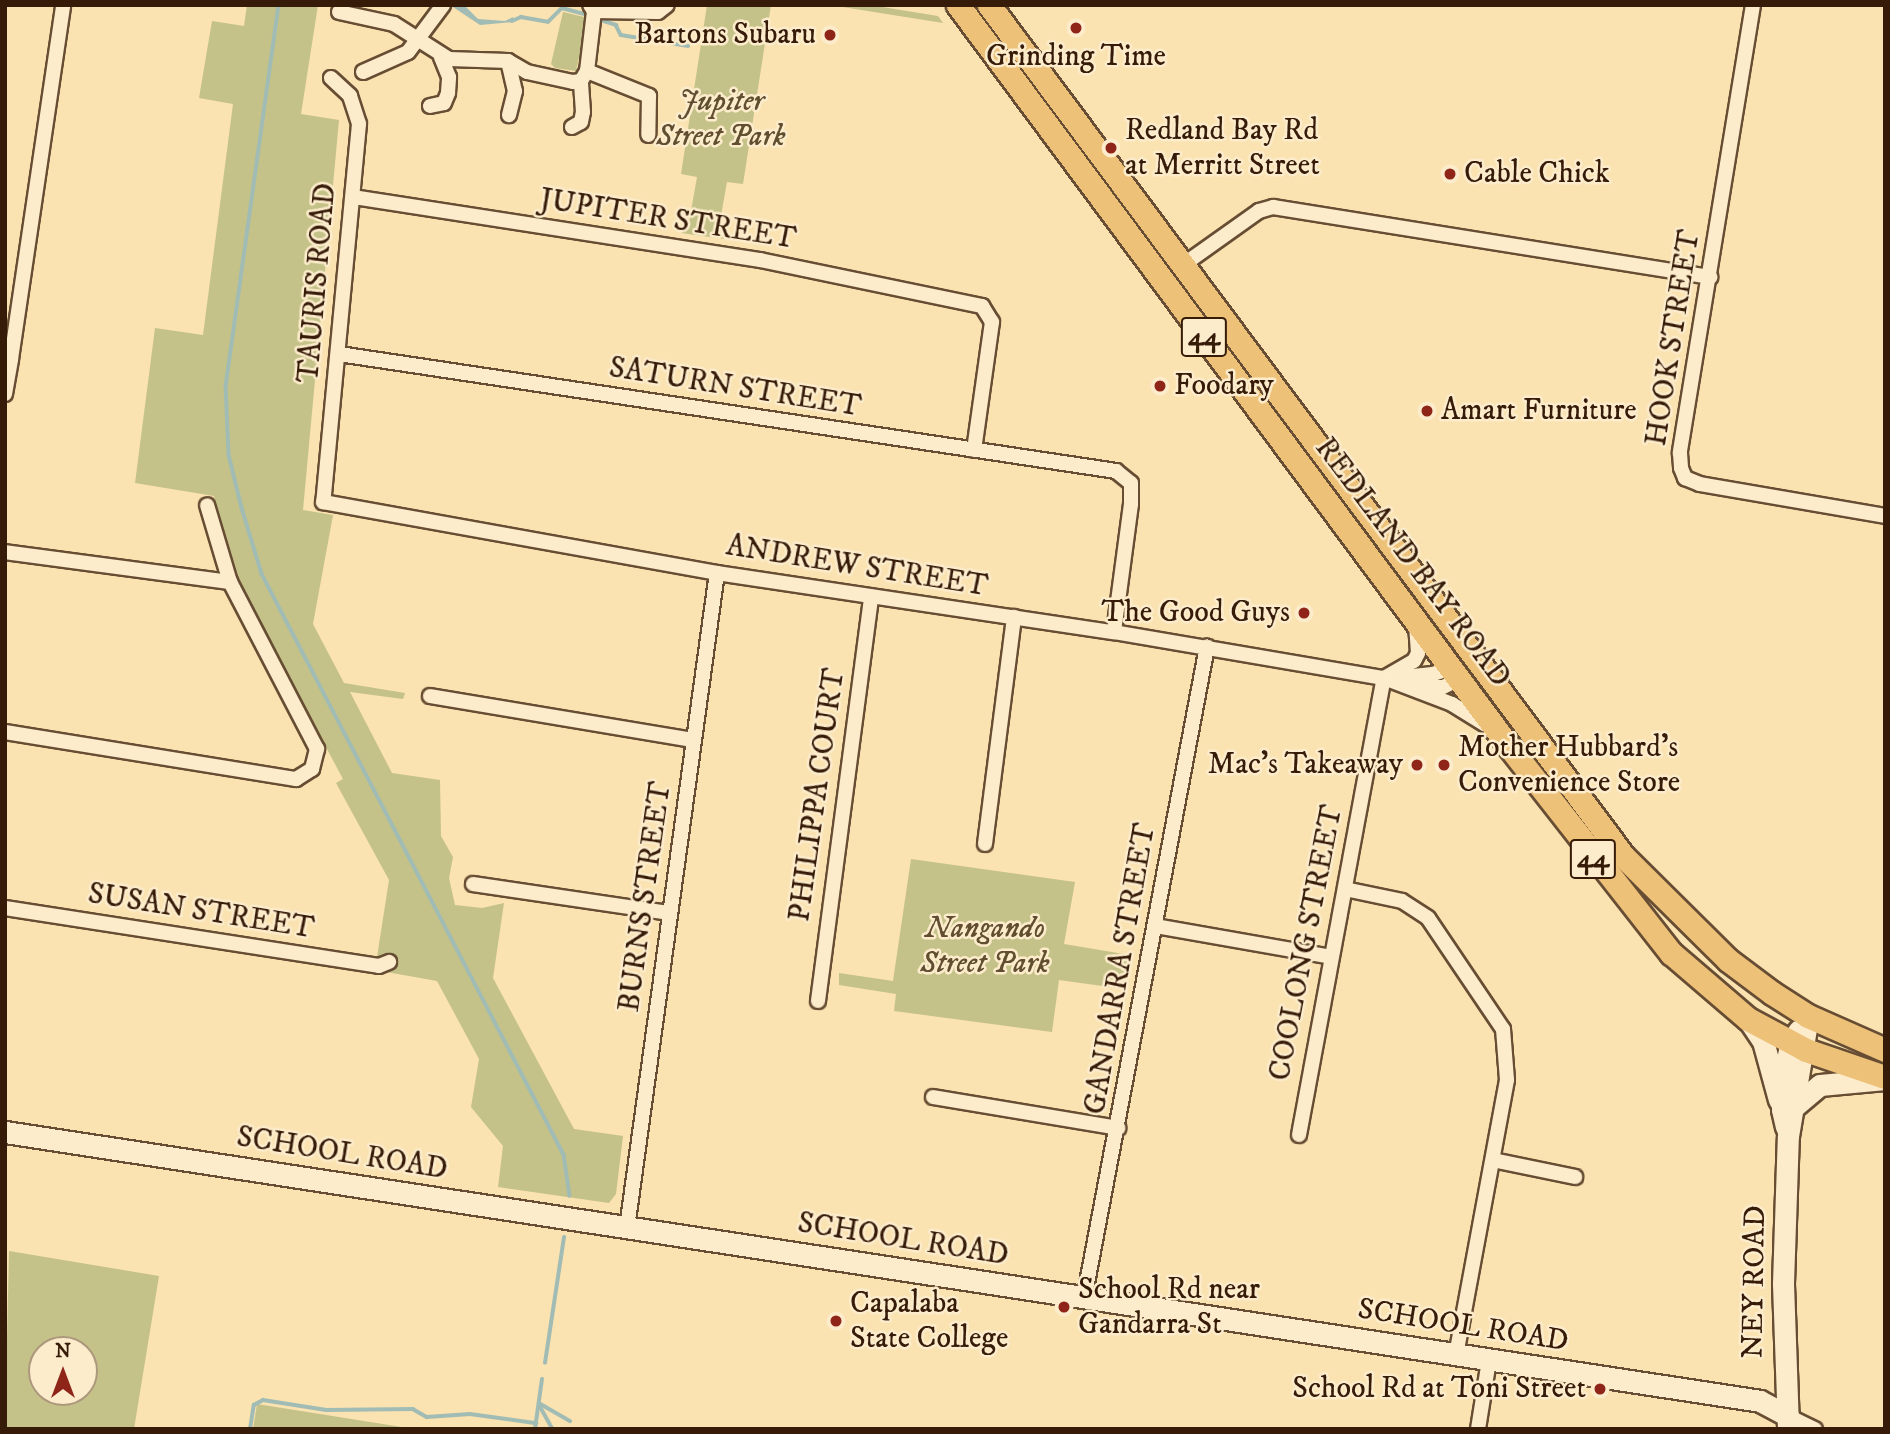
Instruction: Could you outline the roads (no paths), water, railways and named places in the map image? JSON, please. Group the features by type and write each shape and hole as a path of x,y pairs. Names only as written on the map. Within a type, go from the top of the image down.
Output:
{"main road":[{"name":"REDLAND BAY ROAD","path":"958,5 1507,744 1671,953 1748,1020 1799,1046 1885,1078"},
{"name":"REDLAND BAY ROAD","path":"989,5 1623,856 1728,960 1808,1016 1885,1050"},
{"path":"1455,673 1477,660"}],"street":[{"path":"5,394 8,359 63,5"},
{"path":"363,72 419,42 443,5"},
{"path":"572,127 581,122 583,112 584,76 592,8 658,12 667,5"},
{"name":"HOOK STREET","path":"1753,5 1680,453 1685,478 1885,516"},
{"path":"339,12 394,24 441,57 464,63 508,61 535,74 584,76 649,96 648,135"},
{"path":"430,106 444,103 449,78 441,57"},
{"path":"508,61 515,91 509,115"},
{"path":"449,78 464,63"},
{"path":"515,91 535,74"},
{"name":"TAURIS ROAD","path":"323,502 359,124 351,96 331,78"},
{"name":"JUPITER STREET","path":"353,197 760,260 982,306 992,322 974,450"},
{"path":"1183,265 1259,211 1273,207 1710,277"},
{"name":"SATURN STREET","path":"339,354 1116,471 1131,483 1131,504 1114,632"},
{"name":"ANDREW STREET","path":"323,502 717,573 1114,632 1384,678 1477,718 1507,744"},
{"path":"5,732 296,779 312,769 317,748 230,582 207,505"},
{"path":"5,552 230,582"},
{"name":"BURNS STREET","path":"627,1228 717,573"},
{"name":"PHILIPPA COURT","path":"818,1001 871,596"},
{"path":"985,844 1014,617"},
{"path":"1384,678 1414,661 1418,653 1416,621"},
{"name":"GANDARRA STREET","path":"1084,1299 1207,647"},
{"name":"ANDREW STREET","path":"1384,678 1455,673"},
{"name":"ANDREW STREET","path":"1408,687 1443,687 1455,673"},
{"name":"COOLONG STREET","path":"1299,1135 1384,678"},
{"path":"430,696 693,740"},
{"path":"473,884 670,913"},
{"path":"1345,889 1415,907 1428,918 1494,1012 1508,1054 1493,1160 1456,1354"},
{"name":"SUSAN STREET","path":"5,908 379,966 389,962"},
{"path":"1156,926 1331,957"},
{"name":"NEY ROAD","path":"1788,1423 1783,1283 1789,1107 1799,1046 1808,1016"},
{"path":"1748,1020 1763,1041 1789,1107 1820,1085 1885,1078"},
{"path":"933,1097 1118,1128"},
{"name":"SCHOOL ROAD","path":"5,1132 1760,1401 1788,1423"},
{"path":"1493,1160 1575,1177"},
{"path":"1478,1429 1489,1360"},
{"path":"1788,1423 1815,1429"}],"water":[{"path":"450,5 464,5 478,19 505,21 513,17 514,22 480,25"}],"waterway":[{"path":"279,5 226,385 229,455 262,574 564,1155 570,1196"},
{"path":"512,21 521,17 548,22 562,8 589,15"},
{"path":"604,21 616,25 621,35 688,46"},
{"path":"545,1363 564,1237"},
{"path":"535,1429 542,1379"},
{"path":"250,1429 254,1405 263,1400 326,1410 413,1409 427,1417 470,1414 536,1423"},
{"path":"539,1403 570,1421"},
{"path":"540,1406 553,1429"}],"place":[{"name":"Grinding Time","path":"1076,28"},
{"name":"Bartons Subaru","path":"830,35"},
{"name":"Redland Bay Rd at Merritt Street","path":"1111,148"},
{"name":"Cable Chick","path":"1450,174"},
{"name":"Foodary","path":"1160,386"},
{"name":"Amart Furniture","path":"1427,411"},
{"name":"The Good Guys","path":"1304,613"},
{"name":"Mac's Takeaway","path":"1417,765"},
{"name":"Mother Hubbard's Convenience Store","path":"1444,765"},
{"name":"School Rd near Gandarra St","path":"1064,1307"},
{"name":"Capalaba State College","path":"836,1321"},
{"name":"School Rd at Toni Street","path":"1600,1389"}],"park label":[{"name":"Jupiter Street Park","path":"721,119"},
{"name":"Nangando Street Park","path":"985,946"}]}
